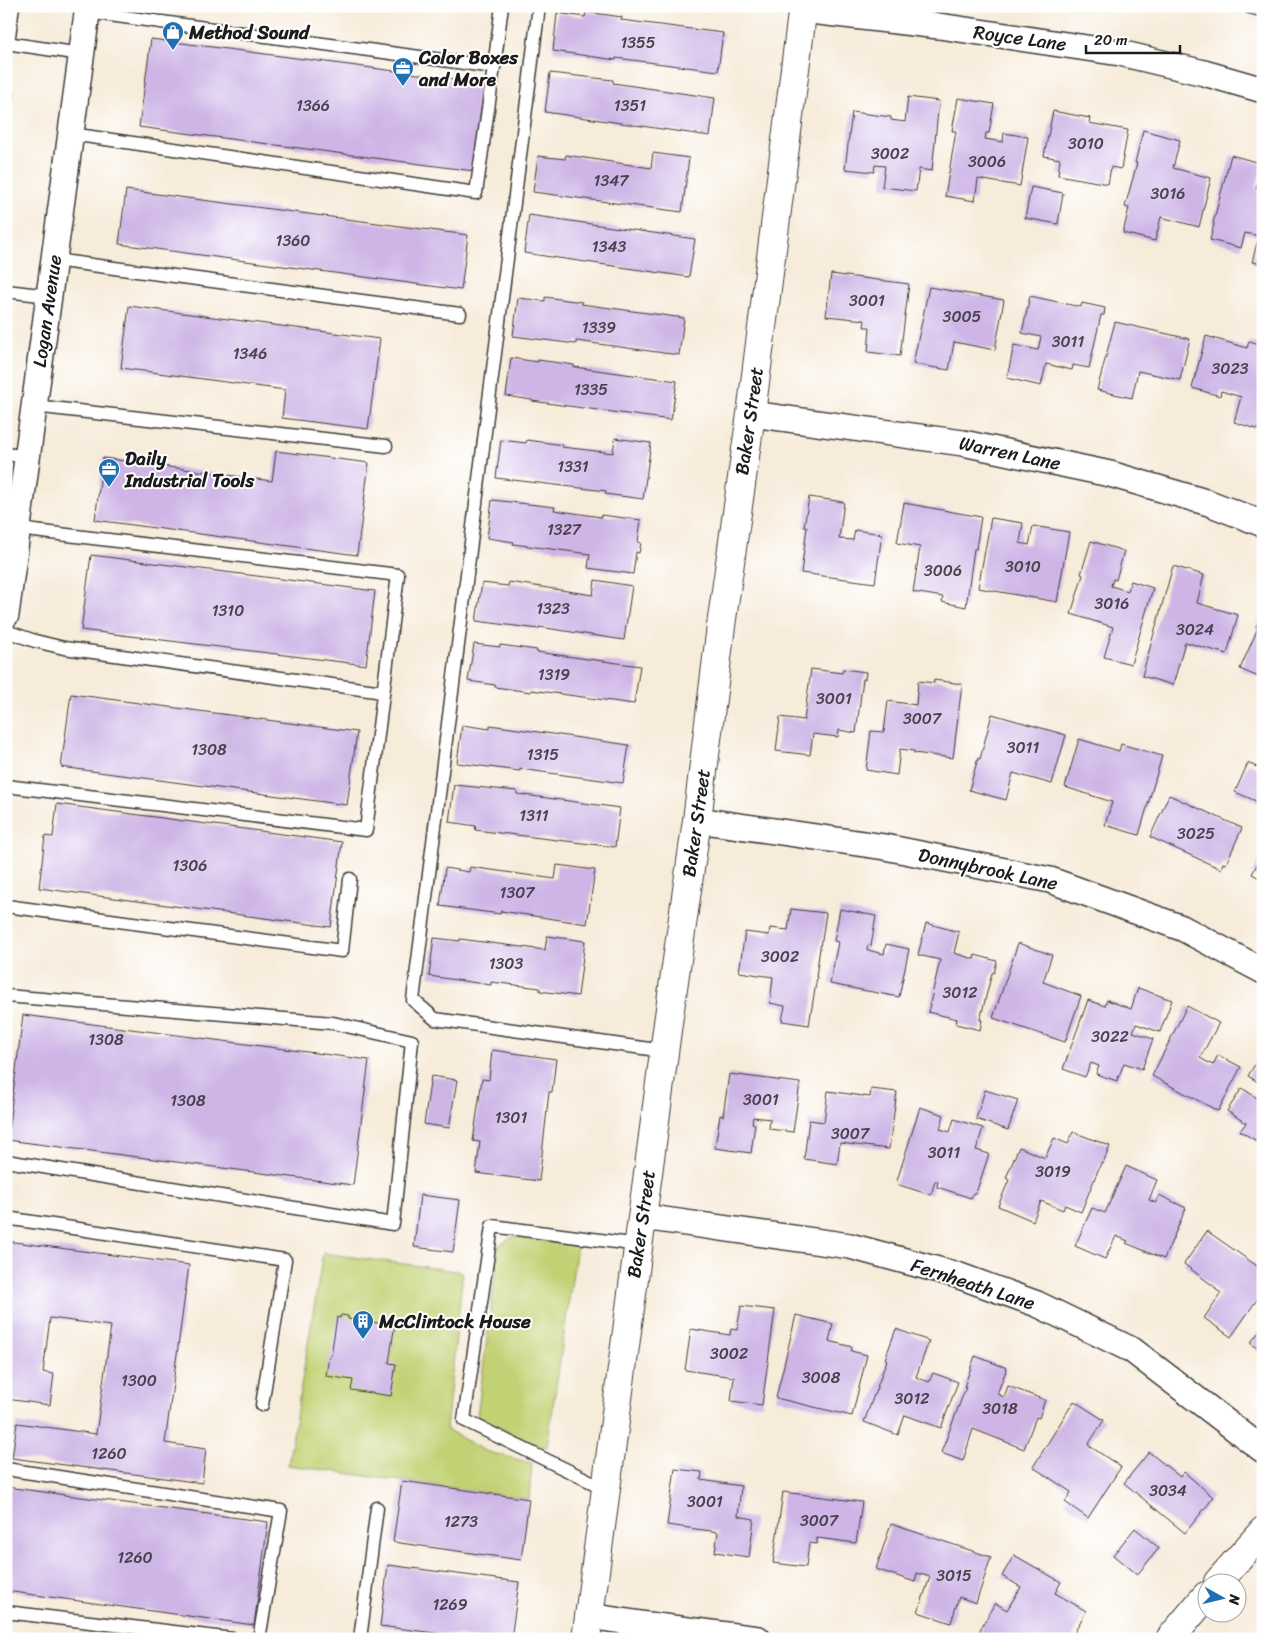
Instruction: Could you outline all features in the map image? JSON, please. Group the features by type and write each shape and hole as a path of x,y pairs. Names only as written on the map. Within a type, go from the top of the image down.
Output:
{"main road":[{"name":"Baker Street","path":"588,1628 664,1051 697,820 721,626 751,414 802,8"},
{"path":"1227,1572 1263,1530"},
{"path":"1170,1639 1196,1608"}],"street":[{"name":"Royce Lane","path":"802,8 1120,52 1263,90"},
{"name":"Logan Avenue","path":"6,615 18,529 17,456 34,406 87,9"},
{"name":"Warren Lane","path":"751,414 963,443 1101,472 1209,503 1263,524"},
{"name":"Donnybrook Lane","path":"697,820 884,847 1050,880 1182,928 1263,971"},
{"name":"Fernheath Lane","path":"643,1217 850,1246 957,1275 1028,1301 1132,1350 1263,1450"},
{"path":"588,1628 648,1626 758,1639"}],"lane":[{"path":"13,6 7,44 82,54"},
{"path":"71,134 476,193 502,6"},
{"path":"539,6 413,1000 434,1019 664,1051"},
{"path":"87,9 494,67"},
{"path":"54,260 460,314"},
{"path":"6,291 49,296"},
{"path":"34,406 386,446"},
{"path":"6,786 366,830 398,575 18,529"},
{"path":"6,630 36,641 64,648 383,692"},
{"path":"6,906 342,951 350,879"},
{"path":"6,996 333,1023 412,1041 392,1224 6,1161"},
{"path":"6,1218 284,1260 262,1405"},
{"path":"606,1489 464,1420 492,1226 639,1245"},
{"path":"6,1469 281,1511 259,1639"},
{"path":"360,1639 377,1508"},
{"path":"6,1612 233,1639"}],"green space":[{"path":"514,1236 577,1246 547,1447 533,1444 477,1417 499,1245"},
{"path":"323,1253 463,1272 446,1429 485,1451 532,1463 529,1499 288,1465"}],"building":[{"path":"1248,6 1263,6 1263,18 1246,13"},
{"path":"586,12 622,17 621,20 723,33 718,71 553,51 557,13 585,17"},
{"path":"151,39 486,83 474,171 139,127"},
{"path":"550,73 613,80 613,83 715,98 710,136 545,112"},
{"path":"6,91 14,92 7,141 6,141"},
{"path":"908,97 939,101 932,171 919,169 916,191 882,187 885,166 875,165 874,172 845,169 852,112 891,117 891,120 905,122"},
{"path":"958,98 994,104 989,133 986,133 985,139 1003,142 1004,133 1028,137 1020,186 978,179 975,201 945,196 956,131 952,131"},
{"path":"1053,111 1090,118 1089,123 1128,130 1121,169 1111,167 1108,184 1058,175 1060,159 1044,156"},
{"path":"1143,130 1180,140 1173,168 1211,178 1199,227 1161,217 1155,241 1123,233 1129,208 1125,207 1137,163 1135,163"},
{"path":"653,153 689,158 682,212 533,192 538,156 565,159 566,155 651,168"},
{"path":"1231,155 1263,164 1256,188 1262,189 1260,194 1263,195 1263,264 1252,262 1259,236 1245,233 1241,248 1210,240"},
{"path":"1031,187 1063,193 1058,224 1025,218"},
{"path":"126,190 468,235 461,290 119,244"},
{"path":"529,215 695,239 689,277 524,253"},
{"path":"831,274 909,284 900,356 868,352 870,327 864,327 865,320 826,316"},
{"path":"929,287 1004,300 995,350 954,342 949,370 913,364"},
{"path":"1030,296 1081,307 1082,303 1105,308 1104,315 1101,315 1089,368 1073,365 1072,370 1046,364 1041,386 1007,378 1014,345 1038,350 1041,337 1022,333"},
{"path":"545,297 582,302 581,304 684,318 679,355 576,341 576,344 513,336 518,298 545,301"},
{"path":"129,306 380,339 368,429 282,418 285,390 121,368"},
{"path":"1115,322 1190,339 1180,380 1138,371 1132,398 1097,390"},
{"path":"1206,336 1247,348 1249,341 1263,345 1263,431 1234,422 1241,397 1221,391 1220,396 1192,388"},
{"path":"511,358 538,362 538,360 574,365 574,367 677,381 671,420 506,396"},
{"path":"615,438 651,443 643,499 605,494 606,491 496,478 501,440 526,443 527,440 563,445 562,447 613,453"},
{"path":"276,451 369,463 357,555 95,520 103,458 272,481"},
{"path":"809,497 844,502 839,539 853,540 855,530 882,534 875,583 801,573 807,527 804,527"},
{"path":"492,500 555,507 554,510 601,517 601,515 641,520 638,542 641,543 639,553 636,552 633,574 588,568 590,554 513,544 514,542 487,538"},
{"path":"904,503 981,517 976,549 974,549 966,607 942,602 943,597 913,592 920,547 897,543"},
{"path":"991,518 1023,523 1020,543 1029,545 1033,526 1069,532 1057,602 978,588"},
{"path":"1091,541 1124,551 1116,580 1113,579 1111,586 1128,591 1131,581 1153,588 1131,664 1104,657 1113,627 1071,614"},
{"path":"91,555 375,591 366,665 81,630"},
{"path":"1173,566 1204,575 1197,603 1238,615 1227,654 1185,642 1173,685 1142,676"},
{"path":"595,580 632,586 624,640 539,627 539,629 476,621 482,583 508,586 509,582 593,595"},
{"path":"1263,611 1263,679 1240,669 1258,628 1256,627"},
{"path":"474,644 500,647 500,645 537,650 536,652 640,666 634,704 531,690 531,692 468,681"},
{"path":"811,669 842,673 843,669 866,672 865,679 863,679 856,733 839,730 838,737 813,734 810,755 776,751 780,717 804,720"},
{"path":"934,680 962,684 953,758 914,753 914,751 900,749 897,775 866,770 871,731 884,732 888,701 916,705 918,681 934,683"},
{"path":"71,694 357,732 347,805 61,767"},
{"path":"992,714 1066,735 1052,784 1013,773 1006,800 969,790 978,758 980,759"},
{"path":"462,725 490,729 490,725 629,745 623,783 520,769 520,771 457,763"},
{"path":"1079,739 1119,751 1121,744 1162,756 1139,835 1105,825 1112,802 1065,787"},
{"path":"1248,763 1263,770 1263,804 1235,792"},
{"path":"454,785 517,791 517,794 620,808 615,847 475,830 476,826 449,822"},
{"path":"1169,795 1242,828 1226,864 1223,863 1221,869 1150,837"},
{"path":"57,804 342,842 331,927 39,888 45,836 53,837"},
{"path":"1263,854 1263,880 1252,874"},
{"path":"557,865 595,870 587,924 501,911 500,914 440,906 445,868 469,872 470,867 555,879"},
{"path":"791,909 826,913 809,1025 782,1021 785,1006 770,1003 773,977 739,972 745,932 769,935 770,928 788,930"},
{"path":"840,909 876,916 871,946 868,945 867,950 884,954 886,944 909,949 899,997 830,984 838,942 834,941"},
{"path":"926,923 959,932 954,953 974,959 975,955 997,961 980,1020 982,1020 980,1030 956,1024 957,1019 928,1012 940,960 918,955"},
{"path":"547,936 585,941 578,996 540,991 540,988 491,982 491,985 429,976 434,938 460,941 460,939 545,950"},
{"path":"1018,943 1052,955 1043,982 1081,996 1065,1042 993,1018"},
{"path":"1138,988 1172,1000 1160,1032 1136,1024 1133,1032 1153,1039 1142,1069 1124,1063 1117,1081 1096,1074 1099,1066 1091,1063 1085,1077 1063,1069 1088,1000 1105,1006 1107,1000 1131,1009"},
{"path":"1187,1006 1219,1023 1200,1058 1213,1065 1218,1055 1241,1067 1218,1111 1152,1076"},
{"path":"23,1015 369,1060 353,1185 7,1140"},
{"path":"492,1050 556,1059 552,1092 549,1092 539,1181 476,1173 480,1142 473,1141 482,1079 489,1080"},
{"path":"1263,1051 1263,1085 1248,1076"},
{"path":"729,1074 800,1083 793,1132 769,1129 770,1119 753,1117 752,1123 755,1124 751,1153 715,1148 720,1115 723,1116"},
{"path":"431,1076 457,1080 449,1128 424,1124"},
{"path":"1242,1088 1260,1100 1263,1096 1263,1145 1240,1131 1246,1123 1227,1111"},
{"path":"871,1089 897,1092 889,1149 840,1143 837,1164 804,1159 809,1120 824,1122 828,1091 870,1097"},
{"path":"985,1090 1018,1100 1008,1130 976,1119"},
{"path":"920,1107 944,1115 940,1129 950,1132 954,1119 983,1128 976,1150 989,1154 976,1193 973,1193 971,1198 937,1187 938,1181 935,1181 931,1195 896,1184"},
{"path":"1073,1132 1110,1146 1081,1212 1065,1205 1063,1210 1041,1201 1033,1221 998,1206 1009,1180 1006,1178 1019,1147 1045,1158 1054,1138 1068,1144"},
{"path":"1126,1166 1157,1180 1149,1200 1156,1203 1159,1195 1186,1208 1164,1259 1126,1243 1128,1241 1116,1236 1105,1259 1075,1246 1092,1208 1105,1213"},
{"path":"420,1195 460,1200 453,1252 414,1247"},
{"path":"1207,1231 1263,1270 1263,1291 1231,1337 1204,1318 1221,1293 1184,1264"},
{"path":"6,1241 189,1265 165,1443 206,1449 202,1483 12,1458 17,1423 96,1434 111,1326 50,1318 43,1372 54,1374 50,1405 6,1399"},
{"path":"741,1306 775,1310 762,1405 731,1401 734,1377 685,1370 691,1329 730,1335 731,1329 737,1330"},
{"name":"McClintock House","path":"341,1315 348,1316 348,1319 385,1324 385,1321 395,1323 389,1363 396,1364 391,1396 351,1390 353,1380 326,1376 337,1317 340,1318"},
{"path":"796,1315 833,1324 829,1341 852,1347 851,1351 867,1355 852,1416 776,1398"},
{"path":"1263,1327 1263,1353 1250,1343"},
{"path":"896,1329 929,1341 916,1377 929,1382 933,1373 958,1382 941,1428 905,1415 898,1435 864,1422 887,1360 885,1359"},
{"path":"975,1356 1007,1368 997,1394 1004,1397 1008,1386 1045,1400 1039,1418 1036,1417 1024,1449 973,1429 963,1461 941,1453 966,1387 964,1387"},
{"path":"1074,1401 1104,1420 1088,1445 1121,1467 1088,1518 1065,1502 1071,1492 1033,1467"},
{"path":"1149,1452 1180,1477 1184,1472 1213,1497 1185,1533 1124,1483"},
{"path":"675,1469 702,1472 701,1480 741,1486 738,1516 754,1519 749,1557 715,1552 718,1532 667,1525"},
{"path":"402,1481 529,1499 521,1560 393,1542"},
{"path":"6,1487 268,1522 254,1625 6,1591"},
{"path":"783,1492 862,1502 856,1543 817,1538 817,1544 809,1543 806,1567 773,1563"},
{"path":"891,1524 991,1557 976,1603 959,1597 951,1623 918,1612 930,1577 917,1573 915,1582 876,1569"},
{"path":"1135,1528 1159,1548 1137,1575 1113,1555"},
{"path":"1014,1555 1061,1582 1055,1593 1086,1611 1071,1639 1020,1639 1013,1635 1011,1639 979,1639 976,1637 995,1603 1007,1610 1021,1587 1002,1576"},
{"path":"388,1565 519,1582 511,1639 482,1639 380,1626"}],"place":[{"name":"Method Sound","path":"173,51"},
{"name":"Color Boxes and More","path":"403,87"},
{"name":"Daily Industrial Tools","path":"109,488"},
{"name":"McClintock House","path":"363,1340"}]}
